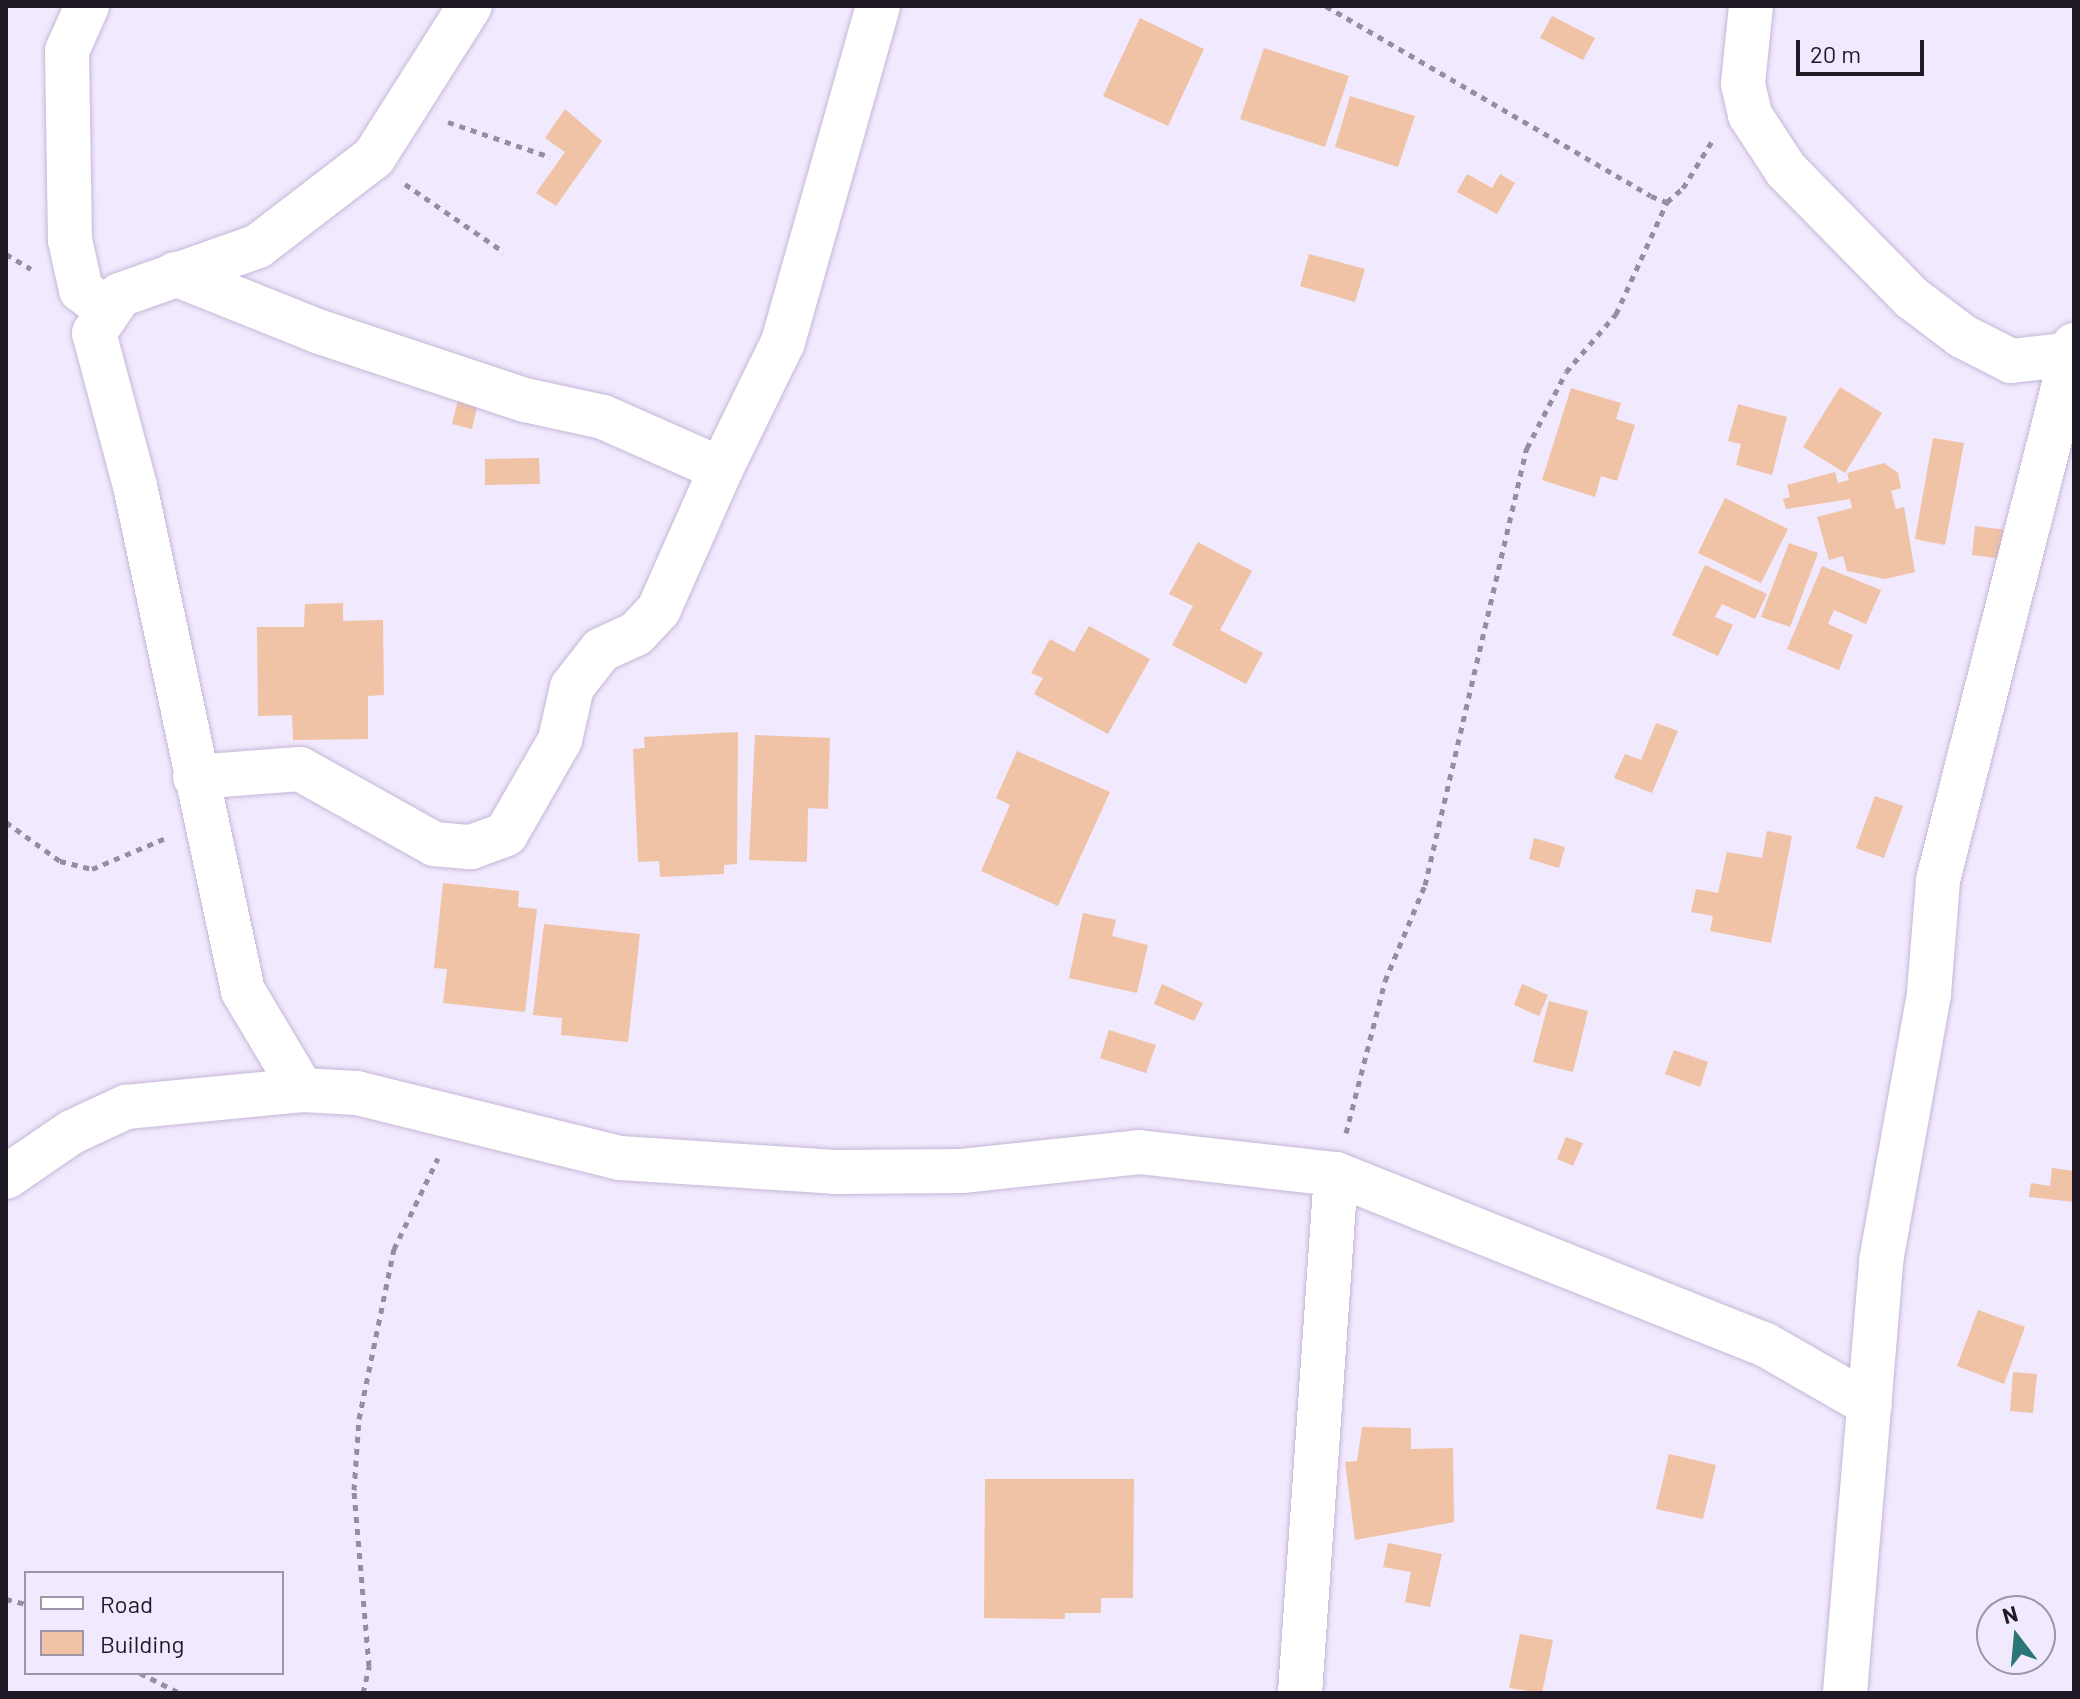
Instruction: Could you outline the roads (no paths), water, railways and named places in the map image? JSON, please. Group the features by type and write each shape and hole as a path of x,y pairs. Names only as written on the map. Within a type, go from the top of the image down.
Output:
{"street":[{"path":"87,6 67,51 70,240 81,290 106,309"},
{"path":"302,1090 243,991 135,486 94,344 106,309 138,284 258,246 374,157 470,6"},
{"path":"200,798 300,769 434,844 471,847 506,834 555,752 572,687 601,650 636,634 659,609 721,469 783,342 878,6"},
{"path":"1751,6 1743,84 1766,147 1912,298 2011,361 2073,350 2057,479 1938,880 1929,993 1881,1261 1845,1693"},
{"path":"175,274 320,332 617,421 721,469"},
{"path":"6,1177 72,1132 126,1107 302,1090 357,1093 620,1158 835,1172 962,1171 1139,1152 1336,1174 1764,1344 1870,1405"},
{"path":"1300,1693 1336,1174"}]}
